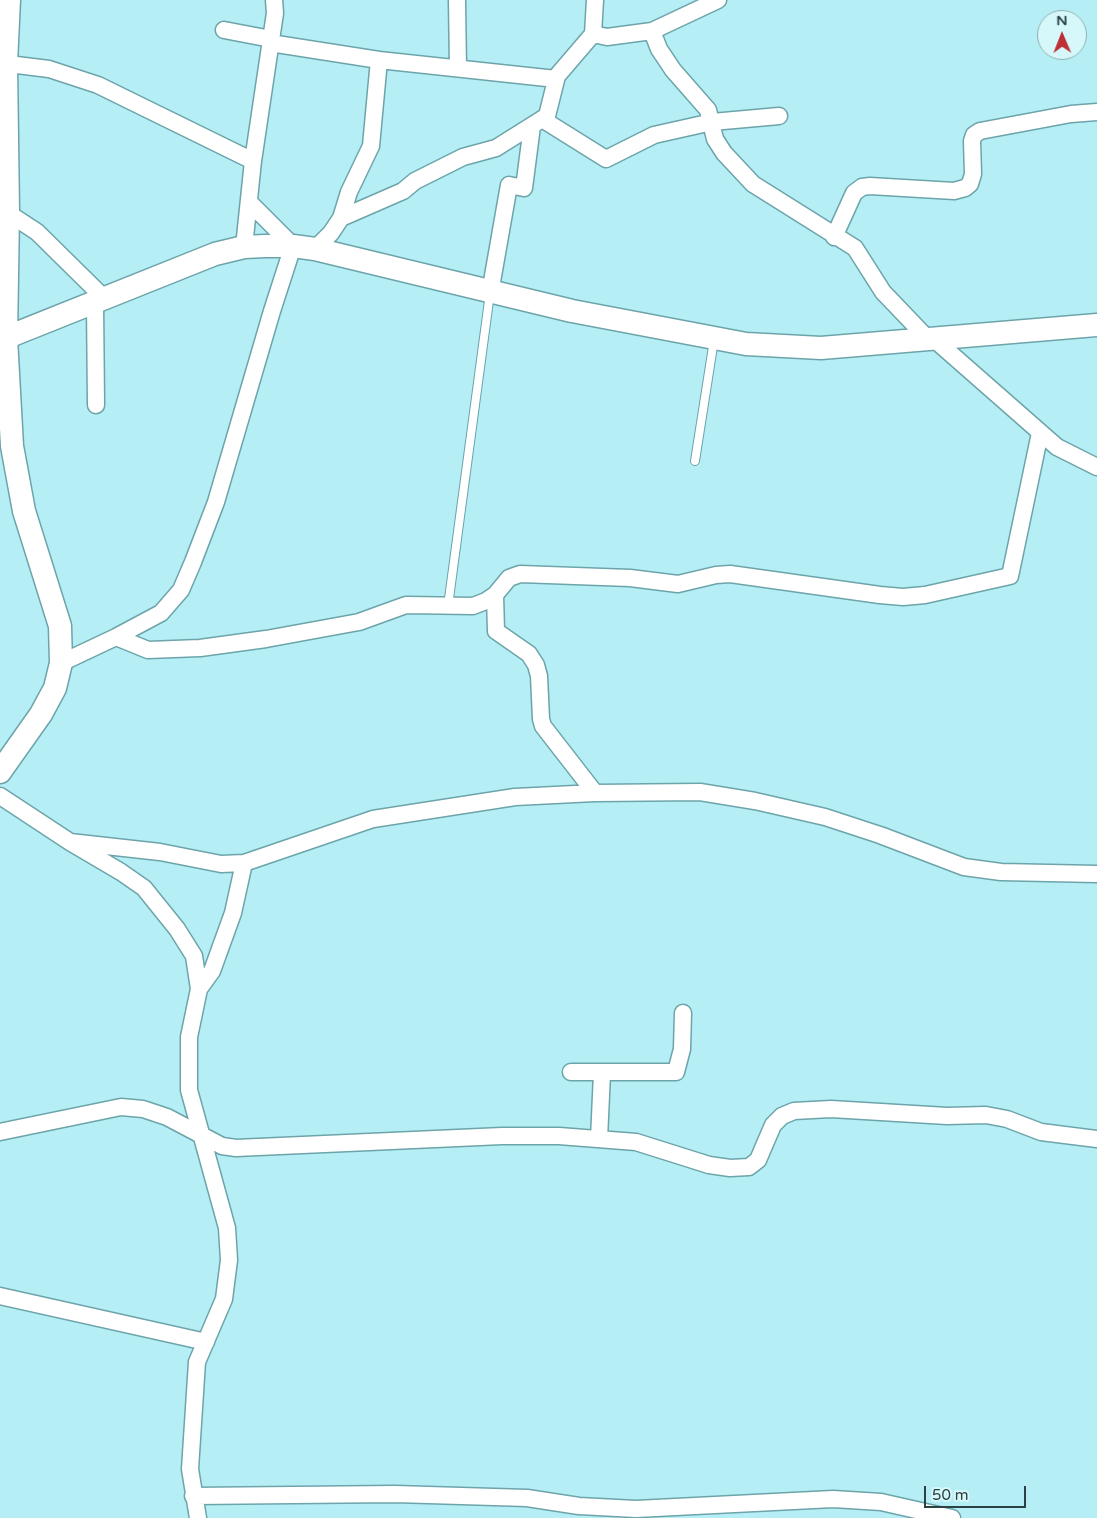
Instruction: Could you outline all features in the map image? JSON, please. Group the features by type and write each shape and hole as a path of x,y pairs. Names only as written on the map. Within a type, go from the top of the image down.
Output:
{"street":[{"path":"0,772 41,714 55,688 61,662 60,626 24,511 16,474 3,339 8,212 3,63 9,0"},
{"path":"244,247 253,161 275,13 274,0"},
{"path":"457,0 458,68"},
{"path":"341,218 403,191 415,181 463,157 496,148 547,116 556,79 593,34 596,0"},
{"path":"593,34 607,37 652,31 718,0"},
{"path":"224,30 271,41 379,60 556,79"},
{"path":"652,31 659,49 673,70 708,110 715,139 724,153 753,184 834,237 855,248 883,292 931,339 1057,447 1097,467"},
{"path":"61,662 116,637 161,613 181,590 216,502 272,311 304,248 331,233 341,218 350,192 371,146 379,60"},
{"path":"3,63 49,68 98,85 253,161"},
{"path":"834,237 854,193 862,188 870,186 954,191 965,188 970,184 973,174 972,141 974,135 980,131 1071,114 1097,112"},
{"path":"537,122 606,159 654,135 712,122 779,116"},
{"path":"490,293 509,185 524,188 537,122"},
{"path":"249,202 304,248"},
{"path":"8,212 37,232 100,301 96,405"},
{"path":"3,339 216,254 244,247 304,248 490,293 746,344 812,348 1097,325"},
{"path":"116,637 148,650 200,648 320,630 359,622 406,605 473,606 495,594 509,578 520,574 630,578 678,584 716,575 730,574 903,597 925,595 1010,576 1040,433"},
{"path":"495,594 496,631 529,654 536,665 539,676 543,726 595,793"},
{"path":"70,842 160,852 221,864 244,863 373,819 515,797 595,793 700,792 755,801 825,817 880,835 964,867 1001,872 1097,874"},
{"path":"0,796 144,888 162,908 194,956 200,989"},
{"path":"198,1518 190,1469 197,1362 224,1299 229,1260 228,1228 200,1136 189,1090 189,1037 200,989 212,971 233,913 244,863"},
{"path":"571,1072 676,1072 682,1049 682,1013"},
{"path":"599,1139 602,1072"},
{"path":"0,1132 122,1107 144,1109 167,1117 222,1146 236,1148 502,1136 599,1139 636,1142 709,1165 749,1167 758,1160 773,1125 782,1116 794,1111 831,1109 947,1116 986,1114 1007,1119 1041,1132 1097,1139"},
{"path":"0,1296 206,1342"},
{"path":"193,1496 395,1494 527,1498 579,1506 636,1509 833,1499 881,1502 952,1518"}],"lane":[{"path":"448,606 490,293"},
{"path":"695,461 714,338"}]}
